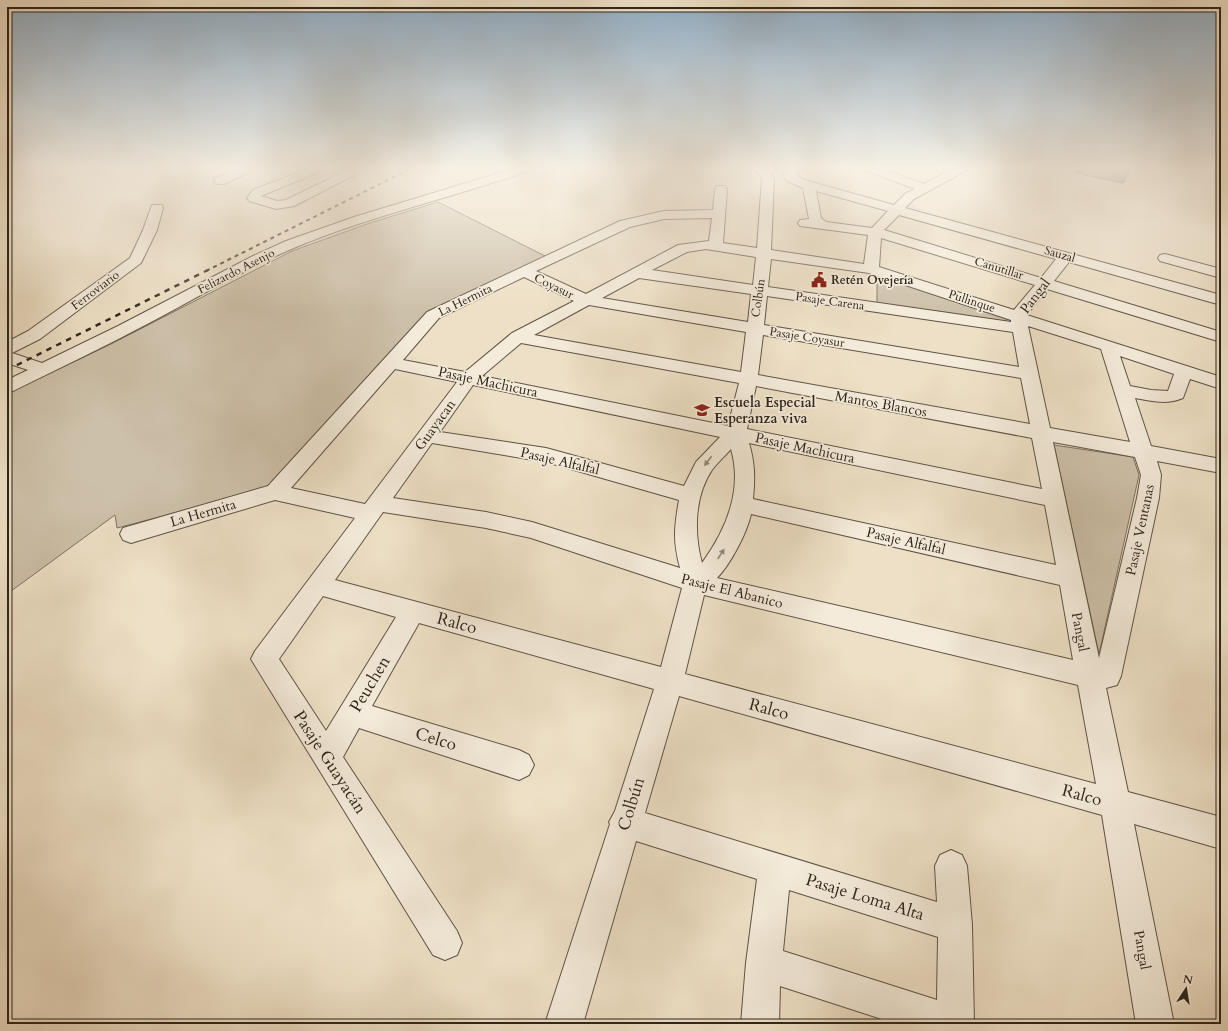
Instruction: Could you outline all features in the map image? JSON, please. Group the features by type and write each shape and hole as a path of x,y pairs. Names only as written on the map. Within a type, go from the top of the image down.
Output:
{"street":[{"name":"Ferroviario","path":"7,349 34,335 136,260 144,244 154,215"},
{"name":"Felizardo Asenjo","path":"7,387 96,344 258,259 291,244 377,215"},
{"name":"La Hermita","path":"275,492 434,315 625,224 659,215"},
{"path":"716,246 718,215"},
{"name":"Colbún","path":"564,1024 625,822 670,682 695,583 690,566 685,529 690,496 695,481 703,468 718,449 736,434 749,379 764,253 766,215"},
{"path":"814,215 815,219 821,224"},
{"path":"871,269 876,232 892,215"},
{"name":"Sauzal","path":"920,215 1221,300"},
{"name":"Canutillar","path":"804,223 876,232 1221,337"},
{"name":"Guayacan","path":"318,585 468,378 518,337 585,300 639,273 684,248 700,245 716,246"},
{"name":"Pullinque","path":"716,246 871,269 1019,322 1108,346 1221,383"},
{"name":"Pangal","path":"1066,256 1044,282 1019,322 1115,804 1156,1024"},
{"path":"1165,258 1221,274"},
{"name":"Coyasur","path":"524,271 585,300"},
{"name":"Pasaje Carena","path":"639,273 759,291 1019,322"},
{"name":"Pasaje Coyasur","path":"585,300 1029,374"},
{"name":"Mantos Blancos","path":"518,337 1221,466"},
{"name":"Pasaje Ventanas","path":"1089,676 1108,676 1148,498 1151,474 1108,346"},
{"path":"7,357 43,369"},
{"name":"Pasaje Machicura","path":"392,362 1054,499"},
{"path":"1123,390 1165,397 1172,396 1176,394 1184,370"},
{"path":"695,583 710,570 722,554 738,521 745,489 741,447 736,434"},
{"name":"Pasaje Alfalfal","path":"427,436 546,455 690,496"},
{"name":"La Hermita","path":"130,534 275,492 373,508"},
{"name":"Pasaje Alfalfal","path":"742,504 1069,578"},
{"name":"Pasaje El Abanico","path":"373,508 486,520 532,530 695,583 1089,676"},
{"name":"Ralco","path":"318,585 1221,833"},
{"name":"Pasaje Guayacán","path":"318,585 264,659 445,943"},
{"name":"Peuchen","path":"327,757 413,611"},
{"name":"Celco","path":"353,713 519,765"},
{"name":"Pasaje Loma Alta","path":"625,822 955,925"},
{"path":"764,963 955,1024 955,925 951,866"},
{"path":"760,1024 764,963 775,869"}],"shaded area":[{"path":"396,215 464,215 547,257 433,313 270,488 117,528 115,515 7,594 7,394 111,344 292,251"},
{"path":"877,275 1006,316 1006,322 877,303"},
{"path":"1054,445 1133,457 1139,475 1099,654"}],"railway":[{"path":"208,270 318,215"},
{"path":"7,370 208,270"}],"place":[{"name":"Retén Ovejería","path":"819,280"},
{"name":"Escuela Especial Esperanza viva","path":"702,410"}]}
